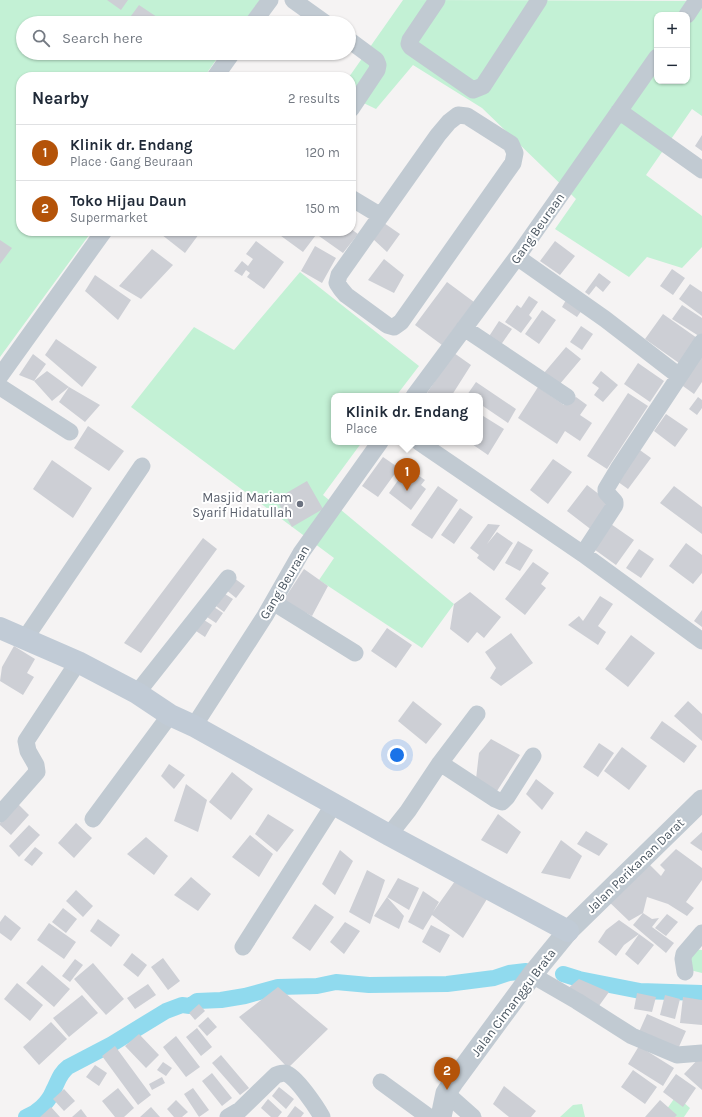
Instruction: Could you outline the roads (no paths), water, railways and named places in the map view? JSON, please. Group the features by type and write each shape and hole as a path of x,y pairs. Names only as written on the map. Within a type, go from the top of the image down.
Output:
{"main road":[{"path":"0,628 24,640 78,662 137,692 170,715 194,726 389,835 568,931"}],"street":[{"path":"258,16 270,0"},
{"path":"293,0 316,16"},
{"path":"437,0 410,40 409,44 411,48 473,90 483,86 540,0"},
{"path":"689,12 697,0"},
{"path":"356,45 376,60 378,65 377,70 356,102"},
{"path":"219,72 227,60"},
{"name":"Gang Beuraan","path":"416,393 517,257 654,61"},
{"path":"619,111 702,170"},
{"path":"458,115 467,116 511,144 515,153 513,163 401,322 394,327 387,325 346,295 337,283 339,275 381,216 438,135 449,122 458,115"},
{"path":"356,201 381,216"},
{"path":"0,376 100,236"},
{"path":"517,257 605,319 679,376"},
{"path":"464,328 566,397"},
{"path":"583,554 615,505 606,492 606,489 702,342"},
{"path":"0,386 70,432"},
{"name":"Gang Beuraan","path":"194,726 273,602 301,553 378,445"},
{"path":"423,445 583,554 702,641"},
{"path":"24,640 142,466"},
{"path":"137,692 228,578"},
{"path":"273,602 355,653"},
{"path":"0,814 38,772 36,765 28,752 26,741 78,662"},
{"path":"389,835 408,811 440,763 477,714"},
{"path":"93,819 170,715"},
{"path":"440,763 502,802 507,797 533,756"},
{"name":"Jalan Perikanan Darat","path":"568,931 702,800"},
{"path":"243,947 334,804"},
{"name":"Jalan Cimanggu Brata","path":"441,1117 446,1093 454,1081 532,975 568,931"},
{"path":"685,972 683,958 684,954 702,933"},
{"path":"532,975 578,1001 632,1036 677,1056 702,1054"},
{"path":"228,1117 240,1110 276,1075 284,1073 289,1075 312,1100 322,1117"},
{"path":"381,1082 429,1117"},
{"path":"446,1093 473,1117"}],"waterway":[{"path":"26,1117 38,1110 45,1103 51,1095 61,1075 68,1067 112,1044 166,1011 182,1005 190,1006 197,1001 221,1000 245,996 278,987 317,986 336,982 369,985 447,984 494,978 509,973 526,971"},
{"path":"563,974 579,979 640,991 702,993"}],"place":[{"name":"Klinik dr. Endang","path":"407,491"},
{"name":"Masjid Mariam Syarif Hidatullah","path":"300,504"},
{"name":"Toko Hijau Daun","path":"447,1090"}]}
